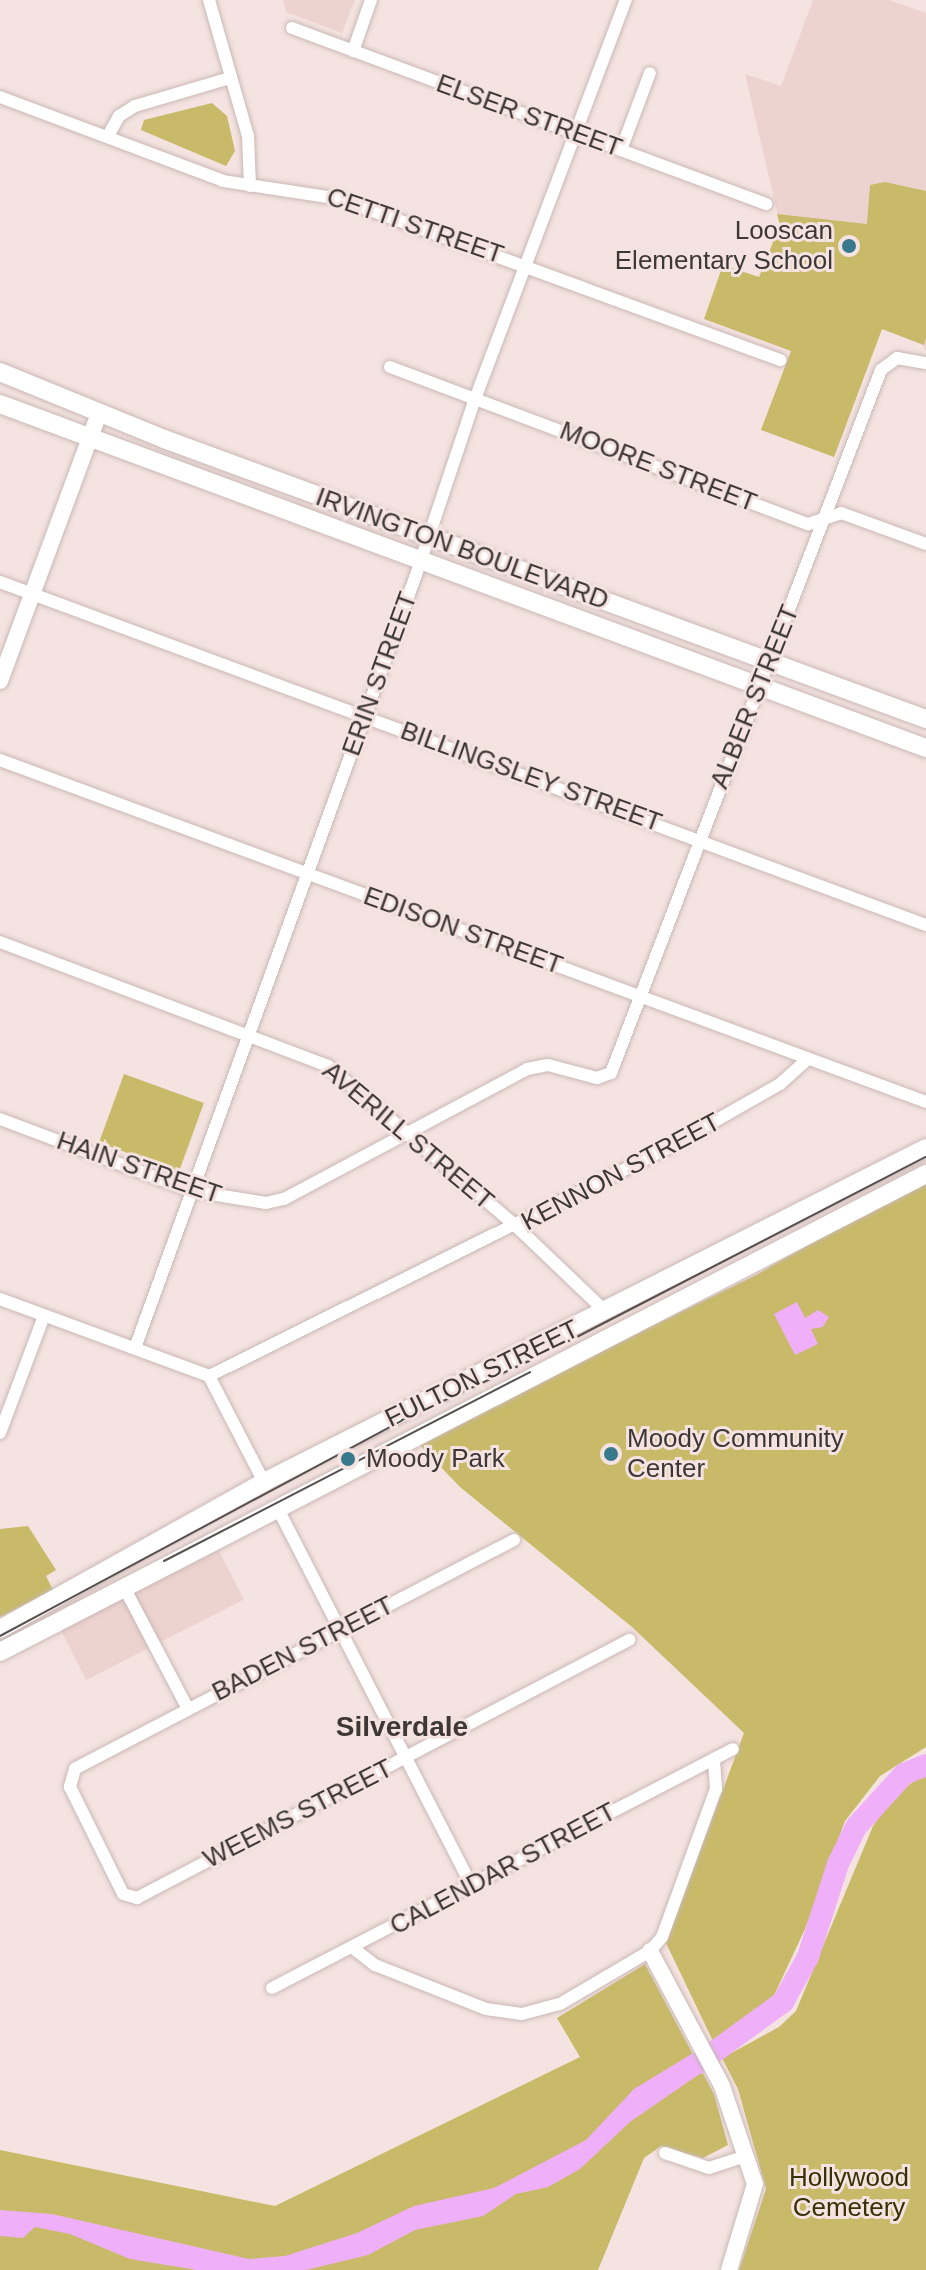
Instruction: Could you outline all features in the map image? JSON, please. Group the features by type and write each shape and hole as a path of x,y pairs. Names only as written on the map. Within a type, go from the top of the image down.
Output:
{"main road":[{"name":"IRVINGTON BOULEVARD","path":"0,372 213,456 926,719"},
{"name":"IRVINGTON BOULEVARD","path":"0,404 89,440 926,748"},
{"path":"203,482 213,456"},
{"path":"589,624 597,599"},
{"name":"FULTON STREET","path":"0,1629 264,1482 926,1148"},
{"name":"FULTON STREET","path":"0,1652 926,1174"}],"street":[{"path":"209,0 248,136 250,186"},
{"path":"353,51 371,0"},
{"name":"ERIN STREET","path":"135,1348 420,562 475,399 573,133 626,0"},
{"name":"ELSER STREET","path":"292,28 766,204"},
{"path":"621,150 650,73"},
{"path":"108,136 119,116 135,106 230,78"},
{"name":"CETTI STREET","path":"0,97 250,186 315,192 525,265 780,360"},
{"name":"ALBER STREET","path":"618,1058 698,839 826,518 881,370 889,362 911,358 926,363"},
{"name":"MOORE STREET","path":"390,367 808,524 841,513 926,544"},
{"path":"0,681 99,413"},
{"name":"BILLINGSLEY STREET","path":"0,582 926,925"},
{"name":"EDISON STREET","path":"0,760 926,1102"},
{"name":"AVERILL STREET","path":"0,942 249,1033 328,1066 517,1227 606,1312"},
{"name":"HAIN STREET","path":"0,1119 192,1191 245,1204 284,1199 527,1069 548,1065 605,1077 618,1058"},
{"name":"KENNON STREET","path":"209,1376 517,1227 739,1109 808,1059"},
{"path":"0,1299 209,1376 264,1482"},
{"path":"0,1433 44,1316"},
{"path":"278,1509 471,1885"},
{"name":"BADEN STREET","path":"137,1898 126,1897 120,1889 70,1787 71,1774 188,1709 514,1540"},
{"path":"125,1589 188,1709"},
{"name":"WEEMS STREET","path":"137,1898 629,1640"},
{"name":"CALENDAR STREET","path":"272,1988 733,1749"},
{"path":"353,1948 375,1965 511,2014 560,2004 650,1951 662,1937 708,1815 719,1777 714,1759"},
{"path":"650,1951 736,2123 747,2156 755,2196 729,2270"},
{"path":"665,2153 709,2168 747,2156"}],"shaded area":[{"path":"283,0 355,0 342,33 286,12"},
{"name":"Looscan Elementary School","path":"813,0 889,0 926,13 926,352 923,345 882,329 834,457 761,430 791,351 704,319 723,265 759,278 780,225 745,74 781,86"},
{"path":"797,1302 805,1318 818,1310 829,1317 823,1327 811,1329 818,1344 795,1355 774,1314"},
{"path":"217,1547 244,1600 86,1680 59,1627"},
{"path":"718,2038 727,2055 630,2122 580,2169 548,2187 516,2194 483,2216 415,2230 368,2255 306,2270 197,2270 130,2259 70,2234 35,2227 23,2238 0,2236 0,2210 52,2214 249,2259 285,2256 357,2233 414,2206 494,2188 586,2140 634,2089"}],"green space":[{"path":"212,103 227,116 235,151 226,166 141,130 144,120"},
{"path":"885,182 926,191 926,338 924,345 882,329 834,457 761,430 791,351 704,319 723,265 759,277 780,225 777,214 867,224 870,185"},
{"path":"124,1074 204,1103 179,1172 99,1143"},
{"name":"Moody Park","path":"926,1178 926,1747 880,1776 845,1821 805,1929 770,2004 713,2041 666,1943 744,1733 632,1627 460,1487 417,1442 756,1275"},
{"path":"28,1526 56,1570 46,1576 53,1590 0,1617 0,1529"},
{"name":"Hollywood Cemetery","path":"926,1772 926,2270 739,2270 766,2189 738,2089 722,2058 779,2027 796,2011 873,1826 893,1797"},
{"path":"645,1964 714,2094 728,2145 703,2158 661,2146 644,2158 598,2270 0,2270 0,2150 275,2206 580,2057 557,2018"}],"waterway":[{"path":"699,2063 783,2002 808,1957 838,1864 856,1827 904,1774 926,1765"}],"tram line":[{"path":"0,1636 402,1420 540,1356 926,1157"},
{"path":"164,1561 530,1372"}],"place":[{"name":"Looscan Elementary School","path":"849,246"},
{"name":"Moody Community Center","path":"611,1454"},
{"name":"Moody Park","path":"348,1459"}],"district":[{"name":"Silverdale","path":"402,1727"}]}
